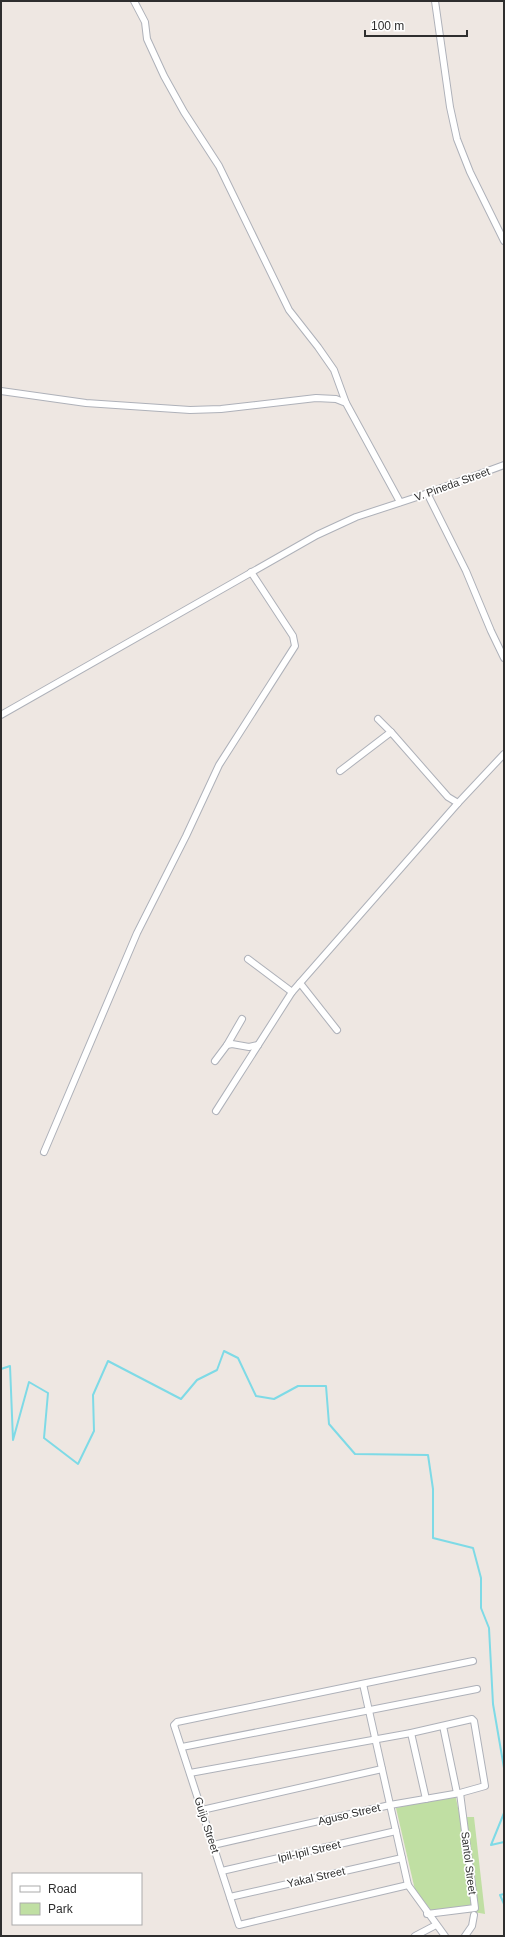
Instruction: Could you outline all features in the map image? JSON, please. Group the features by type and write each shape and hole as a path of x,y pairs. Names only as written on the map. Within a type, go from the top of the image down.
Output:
{"street":[{"path":"134,1 145,22 147,39 164,76 187,117 219,166 289,310 318,346 334,370 346,403 400,502"},
{"path":"436,1 450,108 457,140 470,172 504,241"},
{"path":"1,391 86,403 190,410 216,410 316,398 336,399 346,403"},
{"name":"V. Pineda Street","path":"1,716 286,551 344,522 504,465"},
{"path":"427,493 466,571 504,658"},
{"path":"44,1152 137,933 186,836 219,765 295,646 293,636 251,572"},
{"path":"378,719 448,797 458,803"},
{"path":"340,771 391,732"},
{"path":"216,1111 292,992 458,803 504,754"},
{"path":"248,959 292,992"},
{"path":"300,983 337,1030"},
{"path":"215,1062 242,1019"},
{"path":"227,1045 235,1044 244,1047 258,1045"},
{"path":"444,1936 427,1914 408,1885 363,1684 473,1661"},
{"name":"Guijo Street","path":"363,1684 177,1722 174,1725 239,1925 408,1885"},
{"path":"182,1747 477,1689"},
{"name":"Aguso Street","path":"214,1845 390,1805 459,1793 485,1786 474,1720 443,1726"},
{"path":"190,1773 443,1726 459,1793"},
{"path":"411,1733 426,1799"},
{"path":"202,1810 382,1768"},
{"name":"Santol Street","path":"427,1914 475,1908 459,1793"},
{"name":"Ipil-Ipil Street","path":"222,1871 396,1831"},
{"name":"Yakal Street","path":"230,1897 402,1858"},
{"path":"465,1936 472,1926 474,1915"},
{"path":"415,1936 436,1925"}],"green space":[{"path":"455,1794 460,1817 474,1817 485,1914 474,1912 435,1915 415,1890 396,1808"}],"waterway":[{"path":"1,1369 10,1366 13,1440 29,1382 48,1393 44,1438 78,1464 94,1431 93,1395 108,1361 181,1399 197,1380 217,1370 224,1351 238,1358 256,1396 274,1399 298,1386 326,1386 329,1424 355,1454 428,1455 433,1489 433,1538 473,1548 481,1578 481,1608 489,1628 493,1704 504,1768"},
{"path":"504,1813 491,1845 504,1842"},
{"path":"504,1894 500,1895 504,1904"}]}
